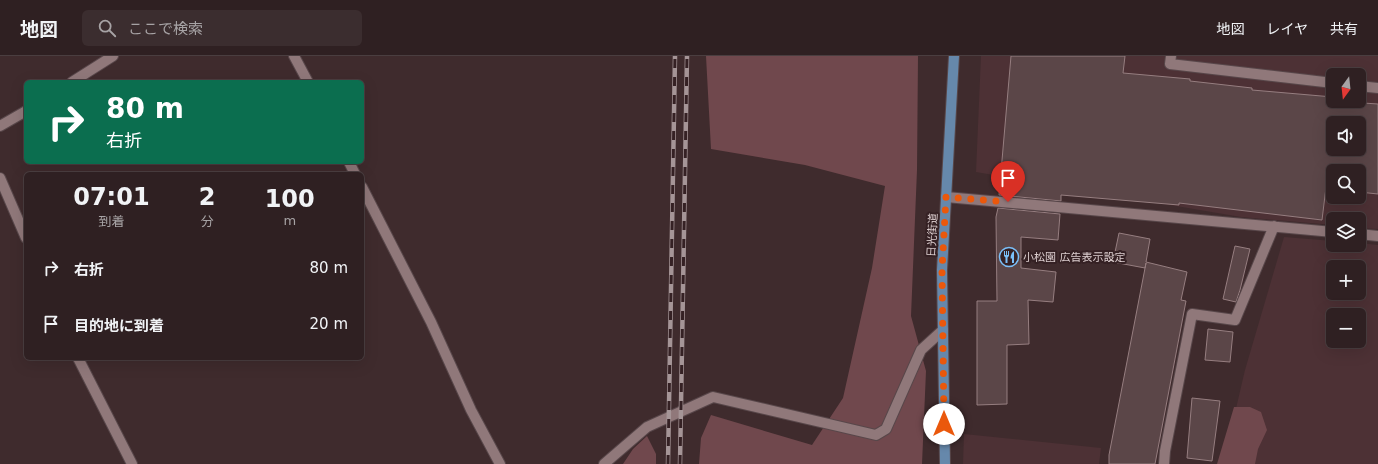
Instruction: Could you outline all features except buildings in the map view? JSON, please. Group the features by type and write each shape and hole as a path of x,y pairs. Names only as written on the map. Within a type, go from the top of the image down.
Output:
{"main road":[{"name":"日光街道","path":"945,464 942,270 954,56"}],"street":[{"path":"75,80 113,56"},
{"path":"294,56 307,80"},
{"path":"1171,56 1170,64 1326,82"},
{"path":"1366,87 1378,88"},
{"path":"0,126 24,112"},
{"path":"0,178 24,233"},
{"path":"364,192 431,322 471,410 500,464"},
{"path":"946,197 1326,231"},
{"path":"1164,464 1165,451 1192,314 1235,320 1274,226"},
{"path":"1366,235 1378,236"},
{"path":"604,464 647,427 713,397 876,435 886,429 921,350 943,330"},
{"path":"79,360 132,464"}],"shaded area":[{"path":"706,56 918,56 917,170 911,316 926,371 922,464 699,464 701,438 711,415 812,445 843,398 872,268 885,186 805,165 711,149"},
{"path":"981,56 1378,56 1378,229 1366,228 1366,212 1326,212 1326,224 1241,217 976,172"},
{"path":"1284,237 1326,240 1326,252 1366,252 1366,244 1378,245 1378,464 1223,464 1245,370"},
{"path":"1234,407 1250,407 1261,412 1267,430 1258,449 1255,464 1217,464"},
{"path":"964,434 1101,448 1099,464 963,464"},
{"path":"647,436 656,454 656,464 623,464 633,449"}],"railway":[{"path":"668,464 675,56"},
{"path":"680,464 687,56"}],"place":[{"name":"小松園 広告表示設定","path":"1009,257"}],"route":[{"path":"944,424 942,270 946,197 1008,202"}]}
